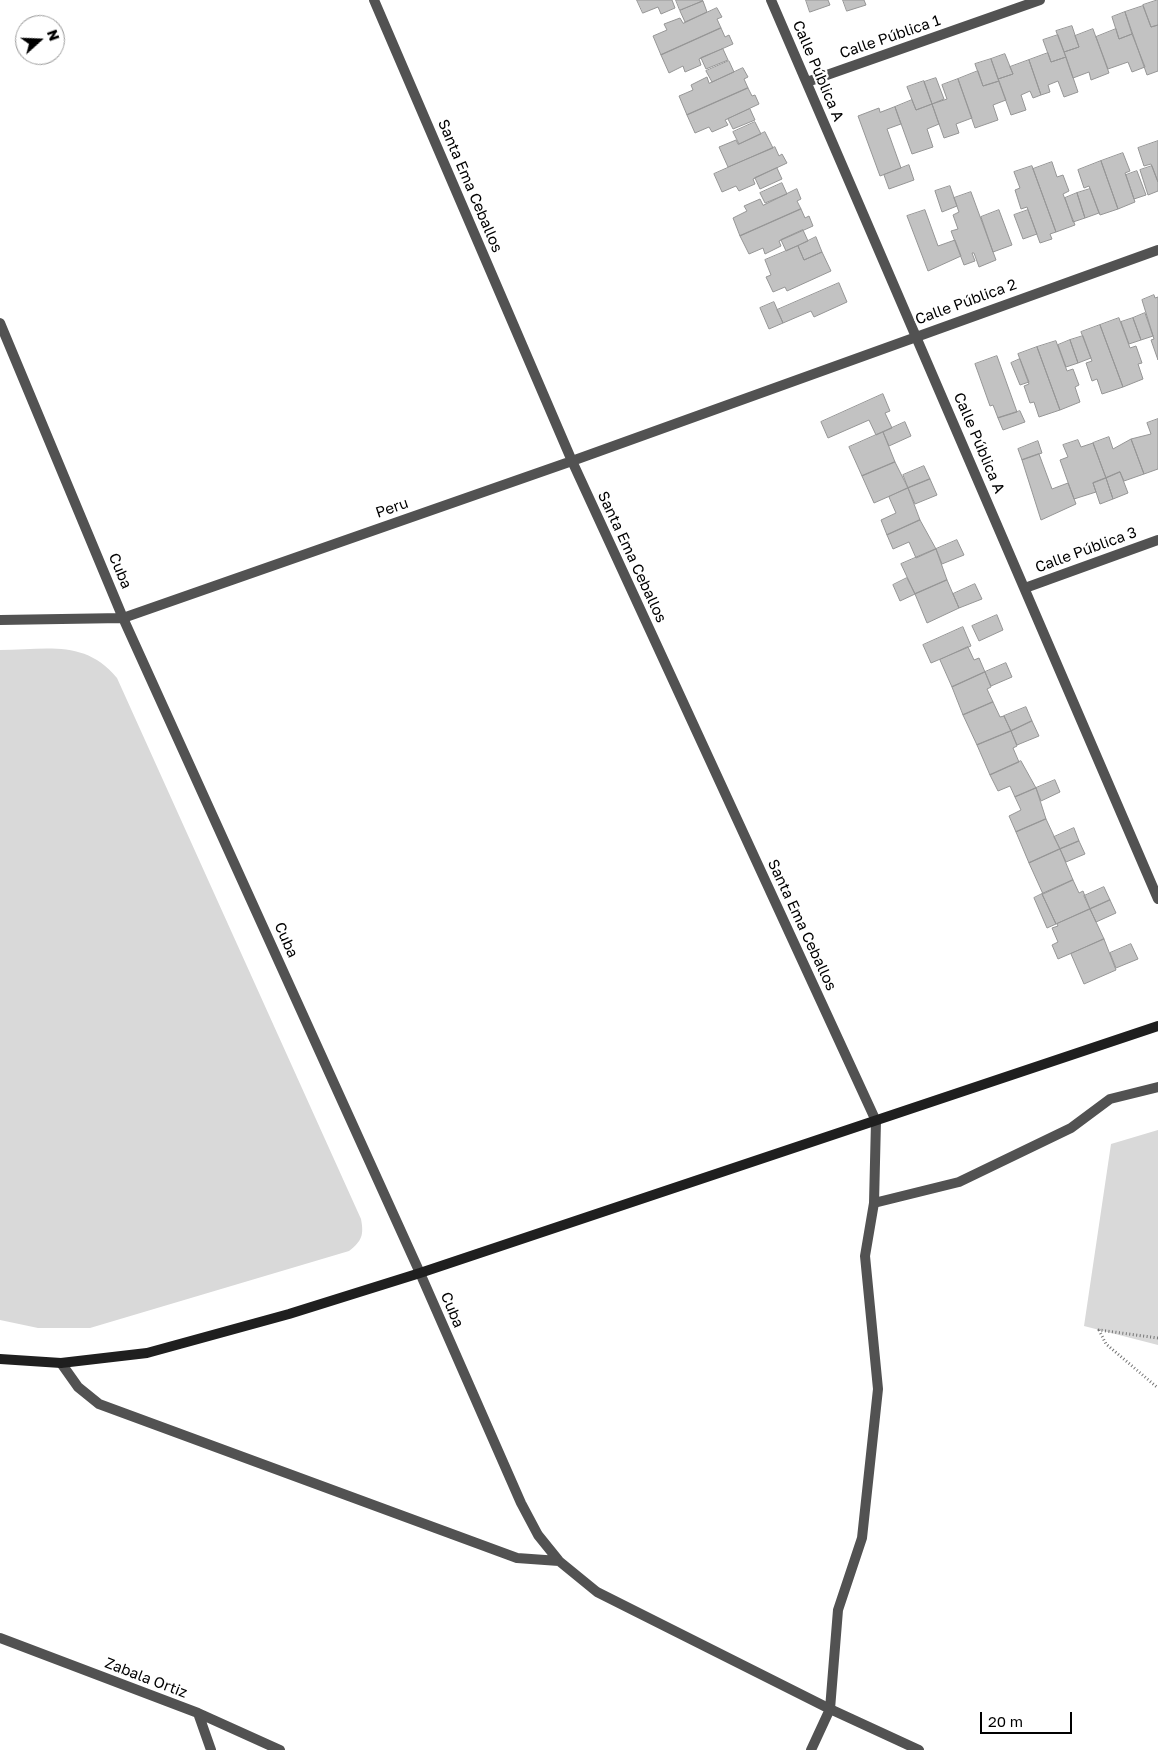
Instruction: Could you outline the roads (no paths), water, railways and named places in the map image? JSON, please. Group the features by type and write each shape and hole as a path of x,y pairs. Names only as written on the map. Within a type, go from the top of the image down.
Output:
{"street":[{"name":"Santa Ema Ceballos","path":"374,0 572,461 876,1121"},
{"name":"Calle Pública A","path":"771,0 1158,898"},
{"name":"Calle Pública 1","path":"807,82 1040,0"},
{"name":"Calle Pública 2","path":"785,383 1158,250"},
{"name":"Cuba","path":"0,323 123,618 420,1273 521,1503 538,1535 559,1561 597,1592 830,1709 919,1750"},
{"name":"Peru","path":"0,620 123,618 572,461 785,383"},
{"name":"Calle Pública 3","path":"1025,588 1158,540"},
{"path":"0,1359 61,1363 147,1353 289,1314 420,1273 1158,1026"},
{"path":"874,1203 960,1182 1071,1128 1110,1099 1158,1087"},
{"path":"811,1750 830,1709 838,1610 862,1538 878,1388 865,1256 874,1203 876,1121"},
{"path":"61,1363 78,1387 99,1404 517,1558 559,1561"},
{"name":"Zabala Ortiz","path":"0,1638 198,1713 280,1750"},
{"path":"198,1713 211,1750"}]}
